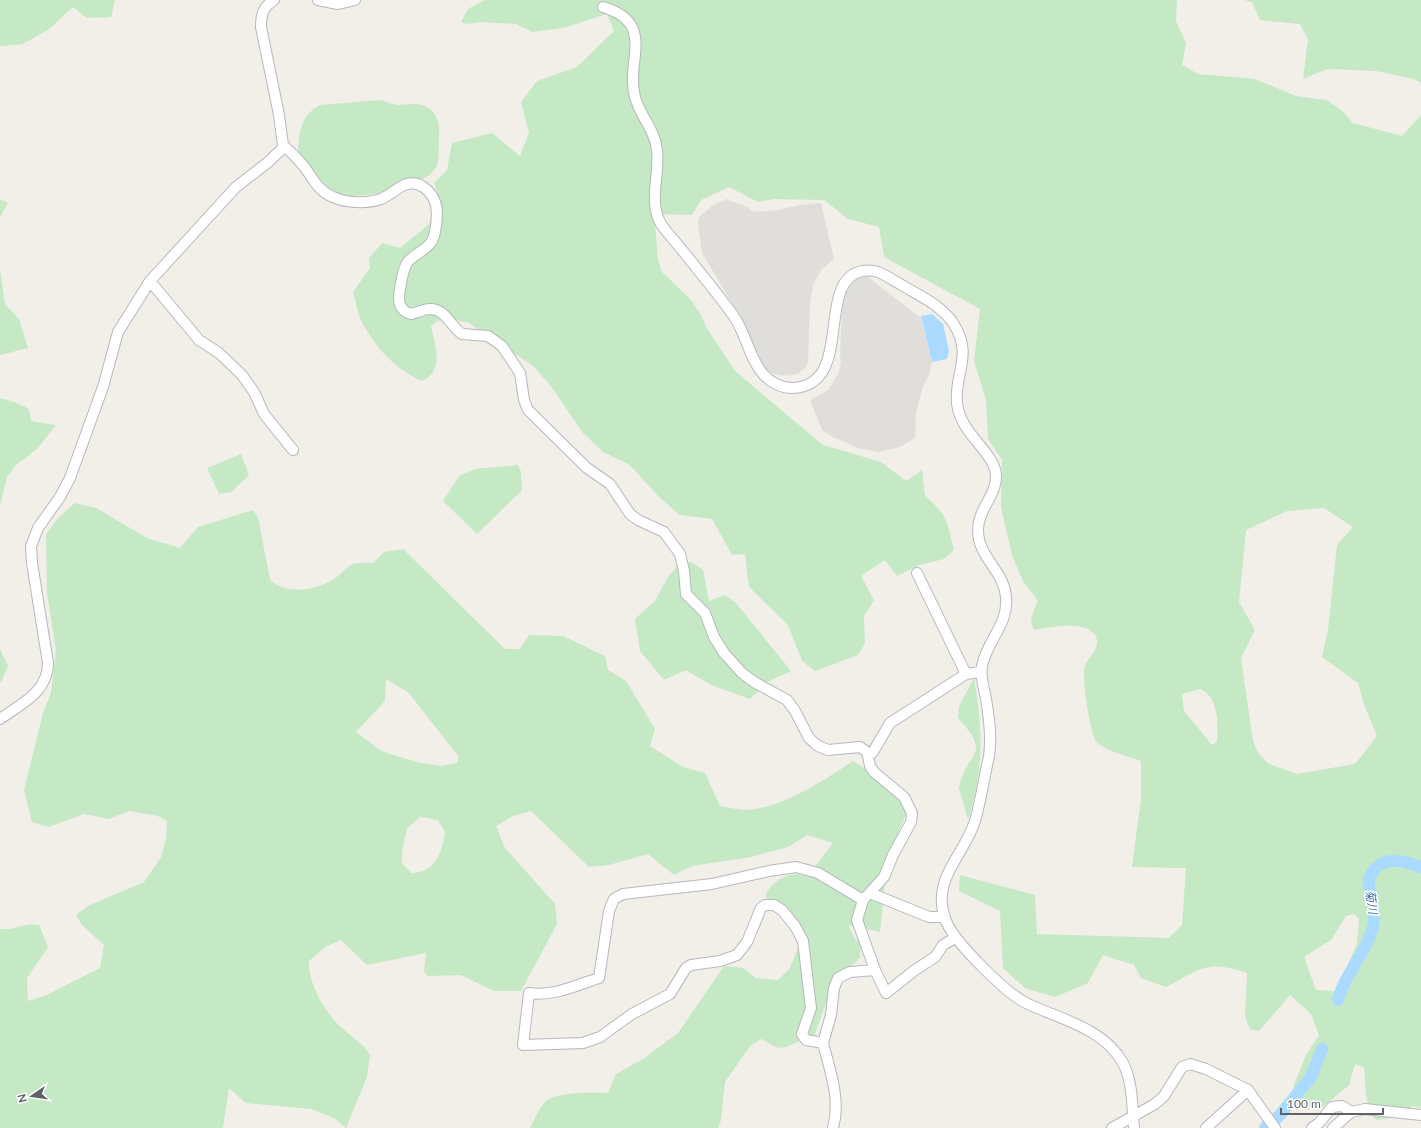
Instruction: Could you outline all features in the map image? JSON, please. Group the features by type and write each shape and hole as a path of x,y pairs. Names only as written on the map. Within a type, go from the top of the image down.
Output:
{"street":[{"path":"0,719 38,692 46,677 48,663 30,554 33,539 38,528 60,497 70,478 104,387 115,340 150,281 236,187 267,163 281,150 283,145 279,115 261,27 262,12 274,0"},
{"path":"318,0 338,4 355,0"},
{"path":"603,7 621,15 634,31 637,53 632,78 638,105 649,125 657,145 658,174 654,200 659,221 735,317 764,375 778,385 792,388 805,385 818,377 828,360 842,285 853,274 864,270 881,273 939,308 956,328 963,353 962,371 956,400 960,419 993,463 996,474 993,490 983,508 979,520 978,532 980,544 983,553 1003,581 1007,602 1003,623 988,647 981,672 990,732 990,750 975,820 969,835 948,871 943,885 941,900 944,917 955,938 1018,999 1091,1031 1111,1046 1126,1069 1129,1080 1134,1128"},
{"path":"283,145 303,165 317,187 328,195 339,200 365,202 376,200 404,185 412,183 422,186 430,192 436,209 434,234 431,242 409,260 405,266 399,298 400,305 403,309 411,314 425,310 439,311 446,316 462,334 488,336 502,346 520,372 524,400 528,410 587,468 610,484 630,514 638,520 661,529 675,546 683,565 686,594 705,613 714,637 729,658 747,677 787,700 795,711 809,738 818,746 828,750 860,747 867,752 870,766 874,772 904,797 912,813 911,822 893,855 884,877 866,897 857,920 875,970 886,993 915,970 939,955 943,945 955,938"},
{"path":"150,281 200,340 219,353 242,376 254,392 264,414 293,450"},
{"path":"917,574 966,674"},
{"path":"868,756 874,752 890,723 966,674 981,672"},
{"path":"823,1043 806,1040 802,1034 811,1008 803,941 795,926 782,910 774,906 765,905 758,913 747,942 737,955 720,961 691,965 684,972 670,994 632,1014 600,1037 583,1043 523,1045 529,993 539,995 551,993 599,978 609,911 614,899 623,894 712,884 769,871 796,867 818,872 866,897 929,917 944,917"},
{"path":"833,1128 836,1117 837,1102 823,1043 831,1015 834,988 838,978 850,972 875,970"},
{"path":"1112,1128 1156,1104 1164,1096 1182,1067 1192,1064 1206,1069 1248,1090 1273,1124"},
{"path":"1206,1128 1248,1090"},
{"path":"1312,1128 1319,1123 1332,1107 1342,1106 1351,1112"},
{"path":"1333,1128 1351,1112 1365,1109 1377,1109 1421,1115"}],"shaded area":[{"path":"726,199 747,207 754,212 778,210 799,205 821,203 834,259 821,270 813,285 810,303 808,362 805,368 797,374 788,376 774,374 763,368 749,344 738,313 702,253 698,223 699,217 713,205"},
{"path":"863,276 868,277 921,318 932,362 930,373 923,386 916,413 915,438 900,447 878,452 858,448 831,436 822,430 810,400 828,390 839,372 841,363 840,353 843,289 854,279"}],"green space":[{"path":"0,0 115,0 111,17 87,18 73,7 49,29 23,44 0,46"},
{"path":"485,0 1177,0 1176,21 1186,43 1182,65 1198,74 1255,79 1296,96 1327,100 1342,111 1353,123 1402,136 1421,115 1421,1108 1412,1106 1400,1117 1376,1120 1372,1115 1367,1102 1364,1067 1355,1064 1349,1085 1319,1110 1299,1103 1293,1087 1306,1055 1319,1035 1311,1014 1290,995 1259,1031 1250,1029 1245,1017 1247,973 1223,967 1205,968 1196,971 1166,987 1141,978 1134,965 1103,955 1088,983 1055,997 1025,988 1003,968 1000,911 959,891 960,875 1035,895 1037,934 1169,938 1182,925 1186,868 1132,867 1141,798 1141,761 1104,747 1096,741 1094,736 1087,704 1084,671 1086,663 1097,646 1095,634 1081,627 1060,626 1035,630 1033,627 1031,620 1038,601 1023,581 1012,555 1001,507 1002,460 988,439 986,400 974,361 980,309 884,257 879,227 848,219 824,200 774,199 758,202 729,187 701,200 692,215 654,214 658,260 662,272 691,300 708,330 735,371 823,445 881,462 906,481 922,470 925,496 933,503 946,520 954,550 944,559 919,565 897,576 885,560 861,576 874,600 864,616 865,643 858,655 815,671 802,661 788,625 749,587 745,554 732,555 712,519 680,515 658,496 630,465 603,452 583,433 551,386 533,366 469,323 451,319 437,321 431,326 436,349 436,365 434,371 429,377 422,381 395,364 380,349 367,332 360,318 353,292 370,268 369,258 382,243 400,248 428,225 441,203 434,183 447,170 452,143 492,133 520,156 529,133 521,102 537,81 577,67 614,31 607,14 563,28 532,32 516,24 482,22 466,24 461,22 468,9","holes":["1324,508 1353,527 1337,545 1328,630 1322,657 1358,683 1365,707 1377,736 1355,764 1297,774 1269,764 1258,753 1253,741 1241,658 1255,630 1239,602 1246,530 1287,511","1200,689 1211,698 1217,719 1217,742 1212,745 1184,711 1182,694","1354,914 1359,919 1357,944 1336,991 1316,990 1304,957 1331,940 1346,916"]},
{"path":"1244,0 1421,0 1421,83 1414,79 1376,71 1327,69 1303,79 1308,39 1300,24 1260,20 1252,2"},
{"path":"380,100 396,105 422,105 430,109 435,114 439,129 438,157 436,167 430,174 419,181 390,191 359,196 346,196 330,191 310,171 298,155 300,133 304,120 313,109 320,105"},
{"path":"0,199 8,203 0,217"},
{"path":"0,269 5,304 19,319 28,348 0,355"},
{"path":"0,398 17,403 29,409 31,421 56,425 37,449 16,465 7,477 0,505"},
{"path":"241,454 249,475 231,492 219,494 207,468"},
{"path":"518,465 521,472 522,490 477,534 443,501 460,475 476,469"},
{"path":"75,503 96,508 147,538 180,548 198,527 253,510 258,517 270,580 284,588 301,590 310,589 334,579 353,564 373,563 384,552 403,549 505,649 520,649 529,635 563,636 605,656 608,670 626,681 655,729 650,746 683,767 705,773 720,806 747,810 775,804 816,785 853,761 912,800 896,838 885,883 880,932 848,925 855,939 861,944 860,957 856,962 836,975 815,1034 786,1047 778,1048 761,1039 750,1046 725,1082 721,1120 718,1128 530,1128 542,1106 551,1098 576,1093 608,1093 616,1074 643,1059 678,1033 724,966 743,968 756,978 778,980 790,968 800,943 792,916 765,896 777,881 788,875 795,874 807,877 833,843 807,835 788,847 751,857 692,866 674,875 648,854 609,865 589,867 531,811 513,816 496,826 505,848 555,904 557,924 521,991 494,991 461,975 428,976 424,971 426,953 367,965 341,940 325,947 309,961 309,969 314,988 324,1006 336,1022 360,1043 370,1055 367,1077 346,1128 334,1118 311,1109 246,1103 229,1088 223,1128 0,1128 0,929 10,929 33,924 39,925 48,947 27,978 28,1001 47,995 100,968 104,945 82,925 76,915 88,906 144,882 161,857 166,839 167,821 158,816 129,811 109,819 84,814 49,827 32,822 24,790 43,713 51,693 56,650 47,594 46,534 59,517","holes":["386,679 408,692 459,757 457,763 441,766 416,762 381,751 356,732 385,701","420,817 438,820 445,832 442,847 432,866 426,870 411,873 402,863 402,852 407,828"]},
{"path":"681,562 691,562 703,570 709,601 725,595 736,603 791,671 767,682 750,699 711,685 686,670 664,680 640,651 635,619 655,601 668,577"},
{"path":"0,649 8,666 1,682 0,681"},
{"path":"974,678 979,715 980,749 977,783 968,820 959,788 962,776 975,754 976,748 969,731 958,718 959,706"}],"water":[{"path":"932,314 943,324 949,351 947,359 932,362 921,316"}],"waterway":[{"name":"菊川","path":"1338,1000 1345,982 1364,949 1374,925 1374,913 1369,884 1369,879 1372,872 1385,862 1391,861 1403,862 1421,867"},
{"name":"菊川","path":"1265,1128 1280,1115 1311,1077 1322,1049"}]}
